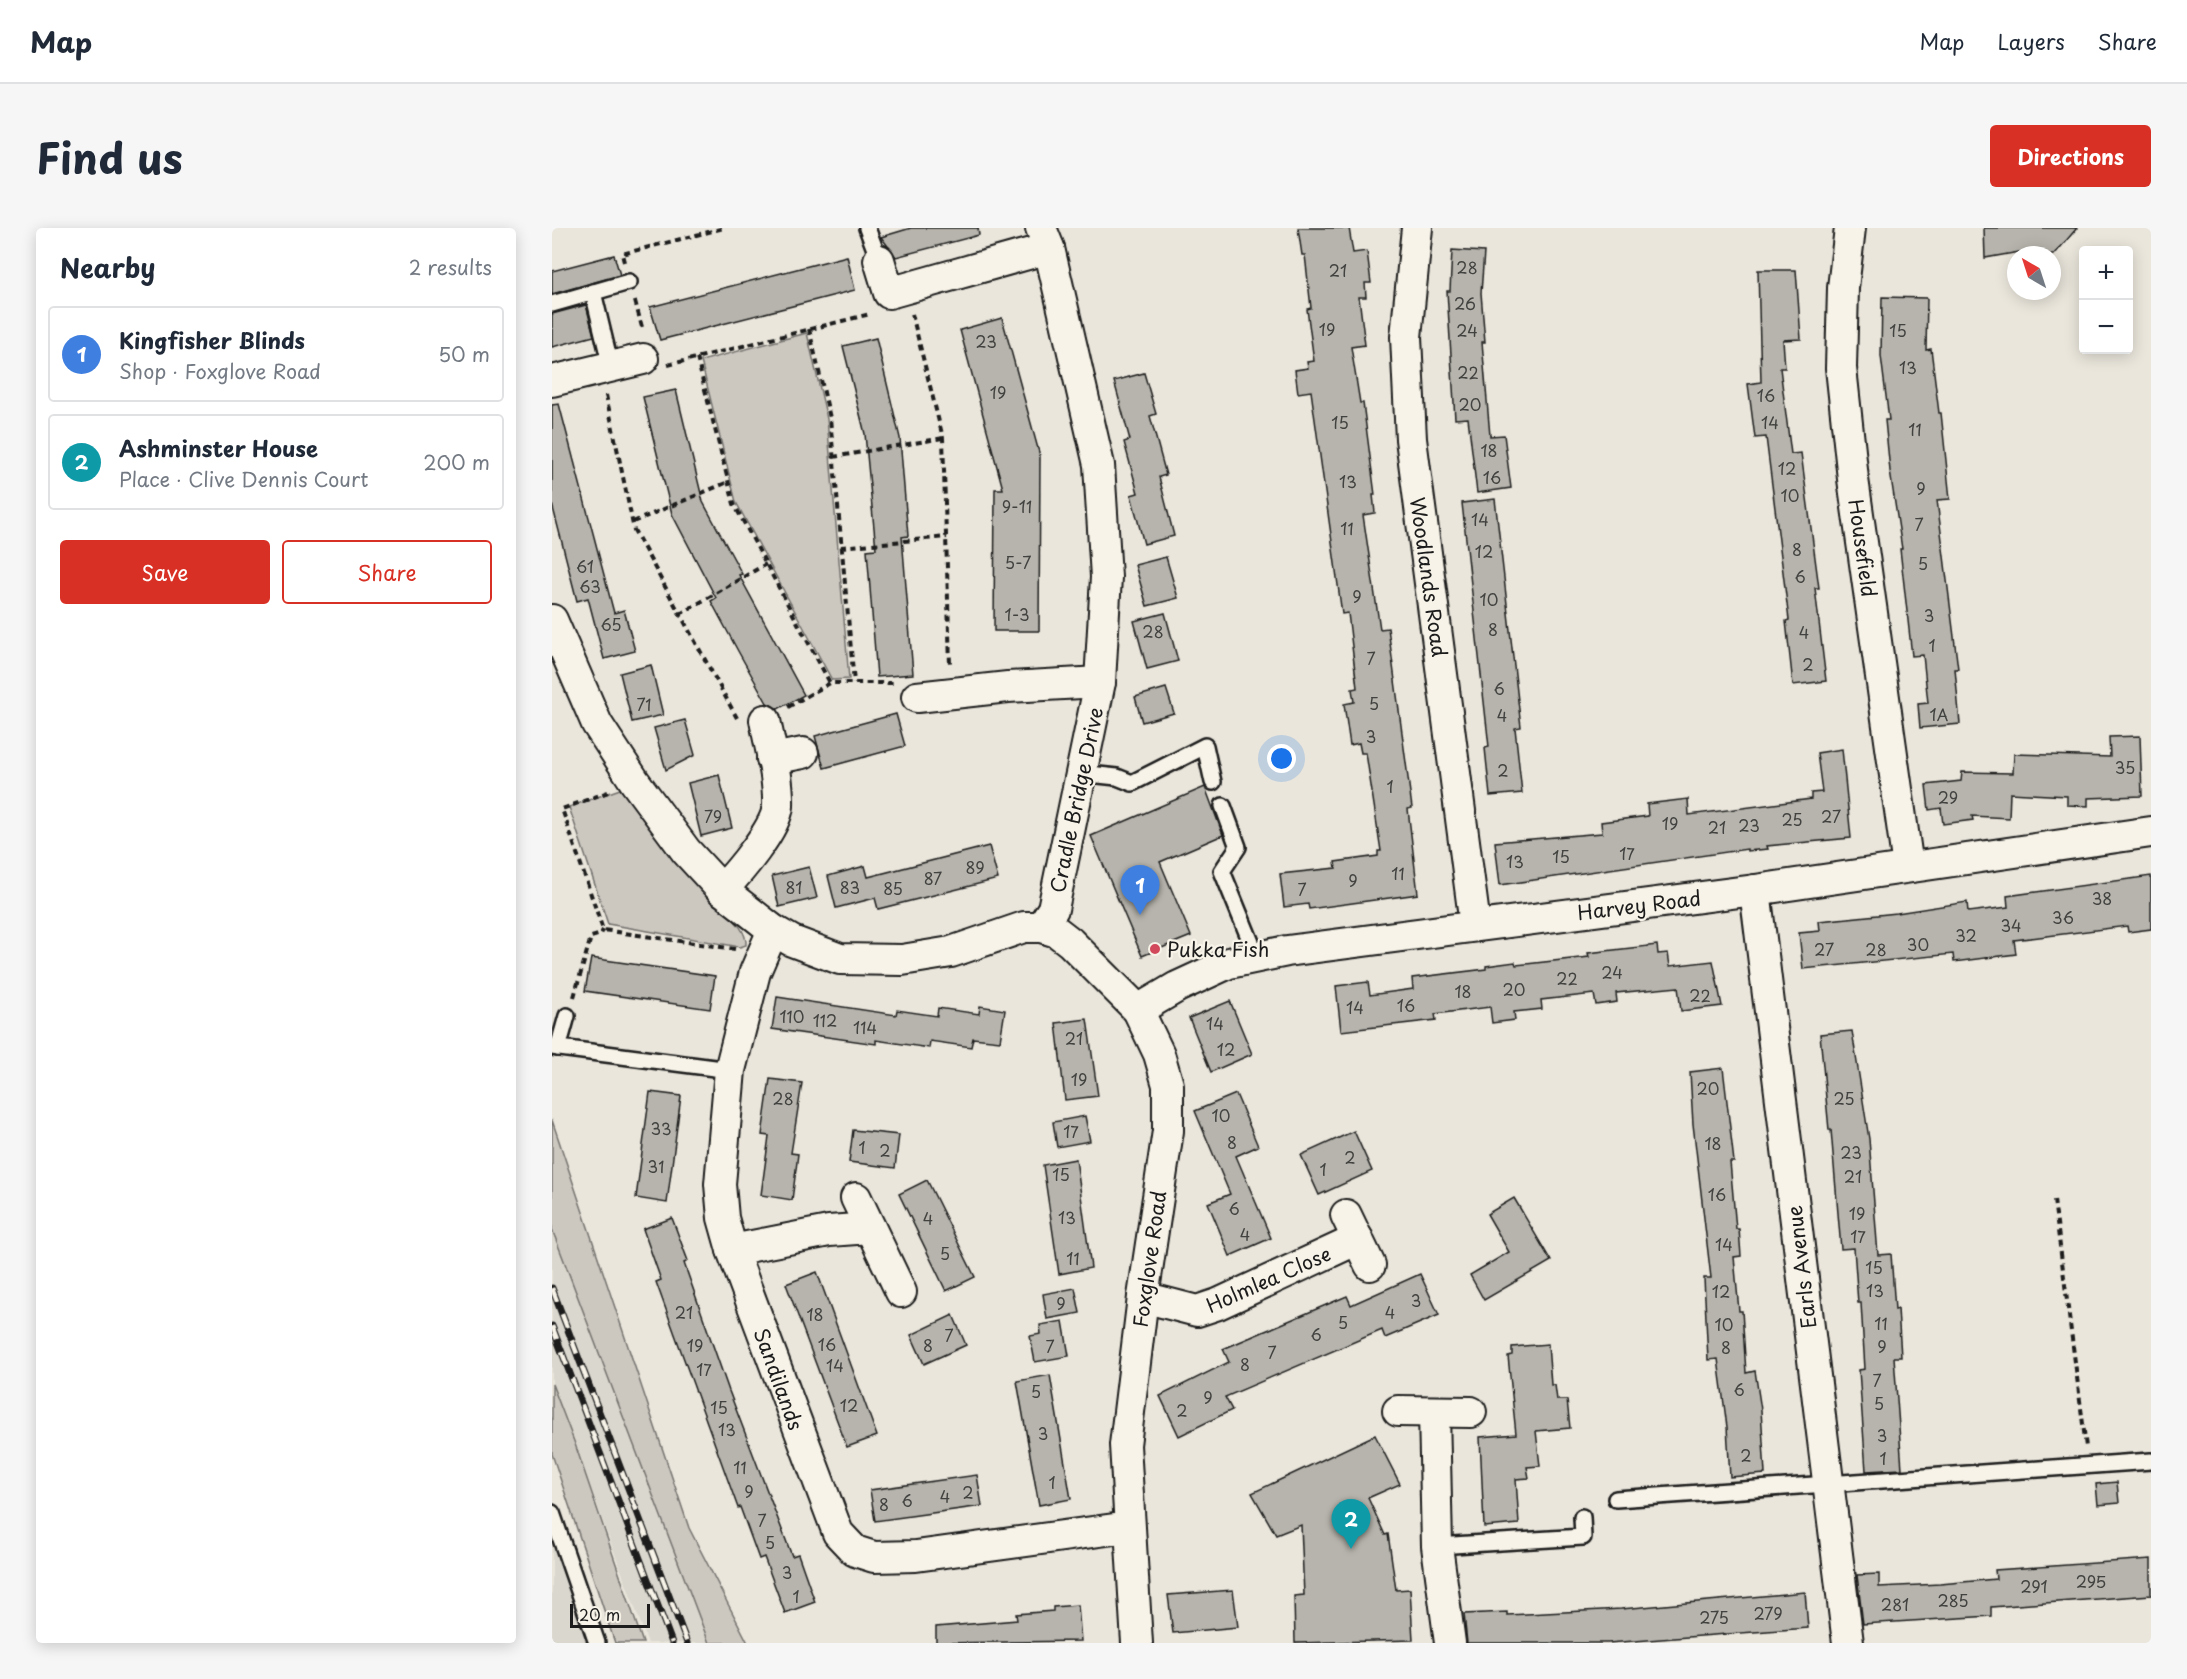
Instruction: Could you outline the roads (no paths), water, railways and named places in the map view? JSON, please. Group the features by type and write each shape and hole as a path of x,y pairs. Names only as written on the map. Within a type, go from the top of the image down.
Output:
{"street":[{"name":"Woodlands Road","path":"1417,228 1406,337 1411,440 1475,925"},
{"name":"Housefield","path":"1850,228 1843,288 1841,368 1853,479 1908,867"},
{"path":"879,260 889,293 906,289 1045,238"},
{"name":"Cradle Bridge Drive","path":"1041,927 1053,909 1100,682 1106,578 1099,465 1045,238"},
{"path":"552,381 606,368 650,353"},
{"path":"552,620 597,724 635,782 686,851 767,943 792,941 840,959 902,960 951,952 1024,927 1041,927"},
{"path":"917,697 965,683 1100,682"},
{"path":"722,890 775,818 778,807 765,720"},
{"path":"772,759 803,753"},
{"name":"Harvey Road","path":"1138,1010 1177,987 1229,963 1257,957 1475,925 1755,890 2151,832"},
{"name":"Earls Avenue","path":"1755,890 1848,1640"},
{"name":"Foxglove Road","path":"1041,927 1057,932 1070,942 1138,1010 1159,1054 1168,1085 1168,1131 1143,1297 1125,1445 1128,1527 1137,1643"},
{"name":"Sandilands","path":"767,943 754,972 730,1070 720,1184 723,1218 732,1250 838,1533 855,1551 874,1557 916,1556 1128,1527"},
{"path":"856,1198 901,1292"},
{"path":"732,1250 829,1231 870,1228"},
{"name":"Holmlea Close","path":"1143,1297 1197,1311 1218,1304 1358,1240"},
{"path":"1398,1411 1471,1412"},
{"path":"1434,1412 1437,1546 1450,1643"}],"lane":[{"path":"867,228 879,260"},
{"path":"552,304 630,282"},
{"path":"593,292 606,368"},
{"path":"1080,773 1117,777 1132,783 1205,746 1213,782"},
{"path":"1223,806 1238,847 1222,871 1257,957"},
{"path":"567,1016 555,1048 730,1070"},
{"path":"1616,1499 1827,1482 2151,1461"},
{"path":"552,1514 597,1643"},
{"path":"1437,1546 1583,1537 1582,1517"}],"railway":[{"path":"552,1288 687,1643"},
{"path":"552,1326 672,1643"}],"place":[{"name":"Kingfisher Blinds","path":"1140,915"},
{"name":"Pukka Fish","path":"1155,949"},
{"name":"Ashminster House","path":"1351,1549"}]}
